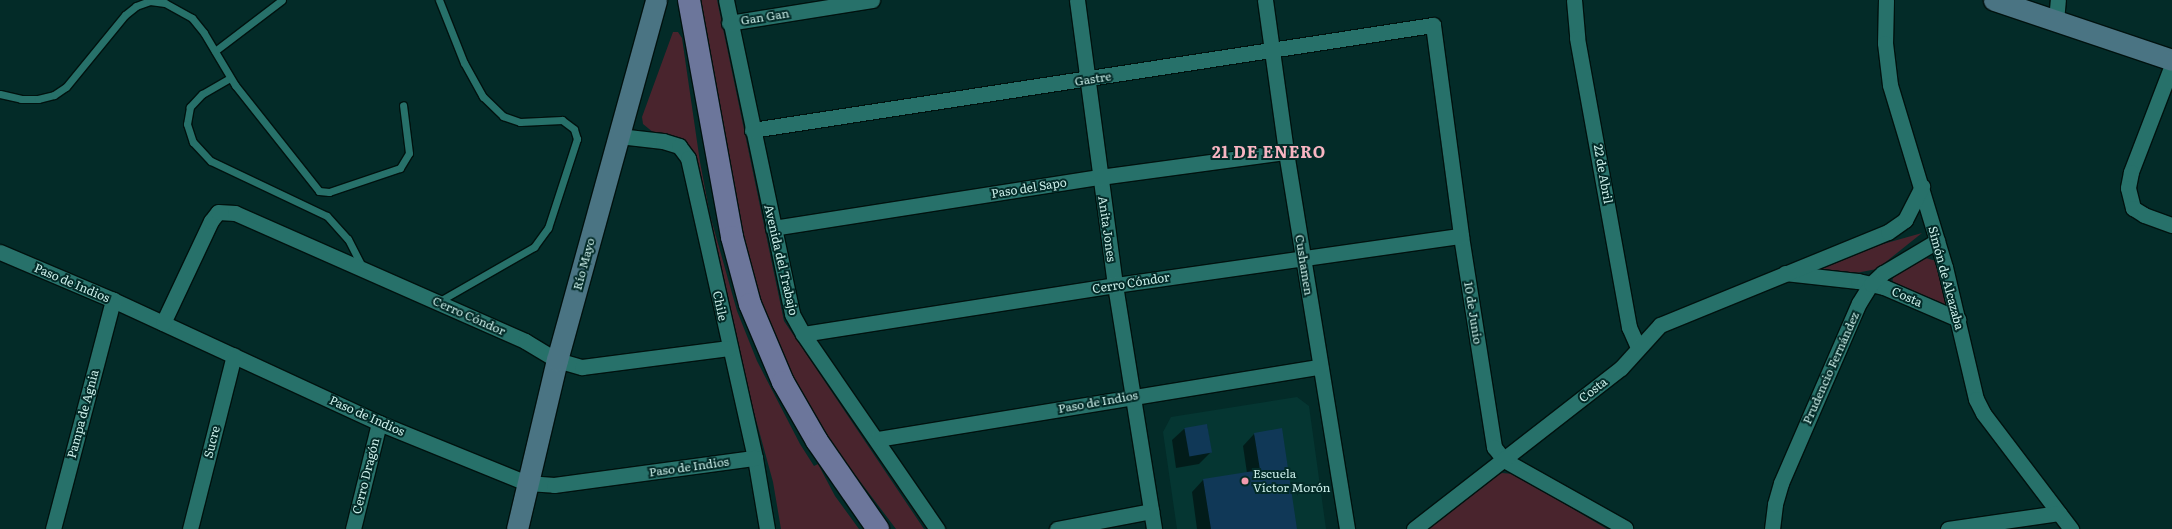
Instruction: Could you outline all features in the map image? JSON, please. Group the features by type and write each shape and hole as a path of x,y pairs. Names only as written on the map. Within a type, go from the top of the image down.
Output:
{"main road":[{"path":"689,0 732,238 750,304 783,382 817,442 878,529"}],"street":[{"name":"Río Mayo","path":"517,529 557,360 656,0"},
{"name":"Avenida del Trabajo","path":"726,0 729,22 792,314 802,334 878,439 937,529"},
{"name":"Gan Gan","path":"729,22 872,0"},
{"name":"Anita Jones","path":"1077,0 1115,285 1154,529"},
{"name":"Cushamen","path":"1265,0 1286,152 1347,529"},
{"name":"22 de Abril","path":"1574,0 1577,38 1629,327 1638,347"},
{"name":"Simón de Alcazaba","path":"1886,0 1885,43 1890,85 1922,186 1958,319 1976,399 1983,413 2071,529"},
{"path":"1994,0 2166,60 2131,172 2128,188 2133,208 2144,215 2172,225"},
{"path":"2056,21 2058,0"},
{"name":"Gastre","path":"752,130 1087,80 1433,24"},
{"name":"10 de Junio","path":"1433,24 1461,236 1494,447 1504,460 1625,528"},
{"name":"Chile","path":"619,136 663,140 679,146 688,158 729,348 755,458 767,529"},
{"name":"Paso del Sapo","path":"773,228 1100,177 1286,152"},
{"name":"Costa","path":"1414,529 1621,368 1638,347 1660,325 1782,273 1888,232 1905,220 1922,186"},
{"name":"Cerro Cóndor","path":"163,323 211,221 218,212 235,212 525,341 557,360 582,367 729,348"},
{"name":"Cerro Cóndor","path":"802,334 1303,257 1461,236"},
{"name":"Prudencio Fernández","path":"1772,529 1775,504 1781,483 1859,303 1871,284 1883,273 1937,241"},
{"name":"Paso de Indios","path":"0,252 114,300 379,422 527,483 554,485 755,458"},
{"name":"Costa","path":"1782,273 1871,284 1884,287 1958,319"},
{"name":"Pampa de Agnia","path":"53,529 114,300"},
{"name":"Sucre","path":"190,529 234,356"},
{"name":"Paso de Indios","path":"878,439 1132,396 1320,367"},
{"name":"Cerro Dragón","path":"353,529 379,422"},
{"path":"1057,529 1150,511"},
{"path":"1948,529 2059,513"}],"lane":[{"path":"215,51 282,0"},
{"path":"438,302 534,247 548,228 577,139 574,128 562,120 520,122 503,116 483,97 464,63 439,0"},
{"path":"0,94 21,99 38,100 54,95 66,87 125,15 136,6 150,1 165,2 192,18 215,51 230,78 259,118 316,189 324,193 389,174 400,168 409,153 403,105"},
{"path":"230,78 202,94 190,107 187,124 193,142 211,161 327,216 348,239 363,269"}],"shaded area":[{"path":"700,0 717,0 784,321 924,529 896,529 831,443 787,367 764,308 745,247"},
{"path":"673,32 678,32 682,38 700,162 710,215 737,311 757,361 800,444 814,466 818,464 835,496 859,529 781,529 773,482 744,376 689,146 681,139 654,133 643,124 642,117"},
{"path":"1922,233 1877,269 1840,276 1812,274 1817,268 1858,251"},
{"path":"1922,257 1940,262 1947,306 1892,286 1893,276 1898,269"},
{"name":"Escuela Víctor Morón","path":"1297,397 1309,406 1326,529 1177,529 1163,432 1171,417"},
{"path":"1502,473 1514,474 1607,529 1424,529 1491,478"}],"building":[{"path":"1207,424 1212,453 1189,457 1184,428"},
{"path":"1282,428 1297,529 1211,529 1203,479 1260,470 1254,433"}],"place":[{"name":"Escuela Víctor Morón","path":"1245,481"}],"district":[{"name":"21 DE ENERO","path":"1269,151"}]}
